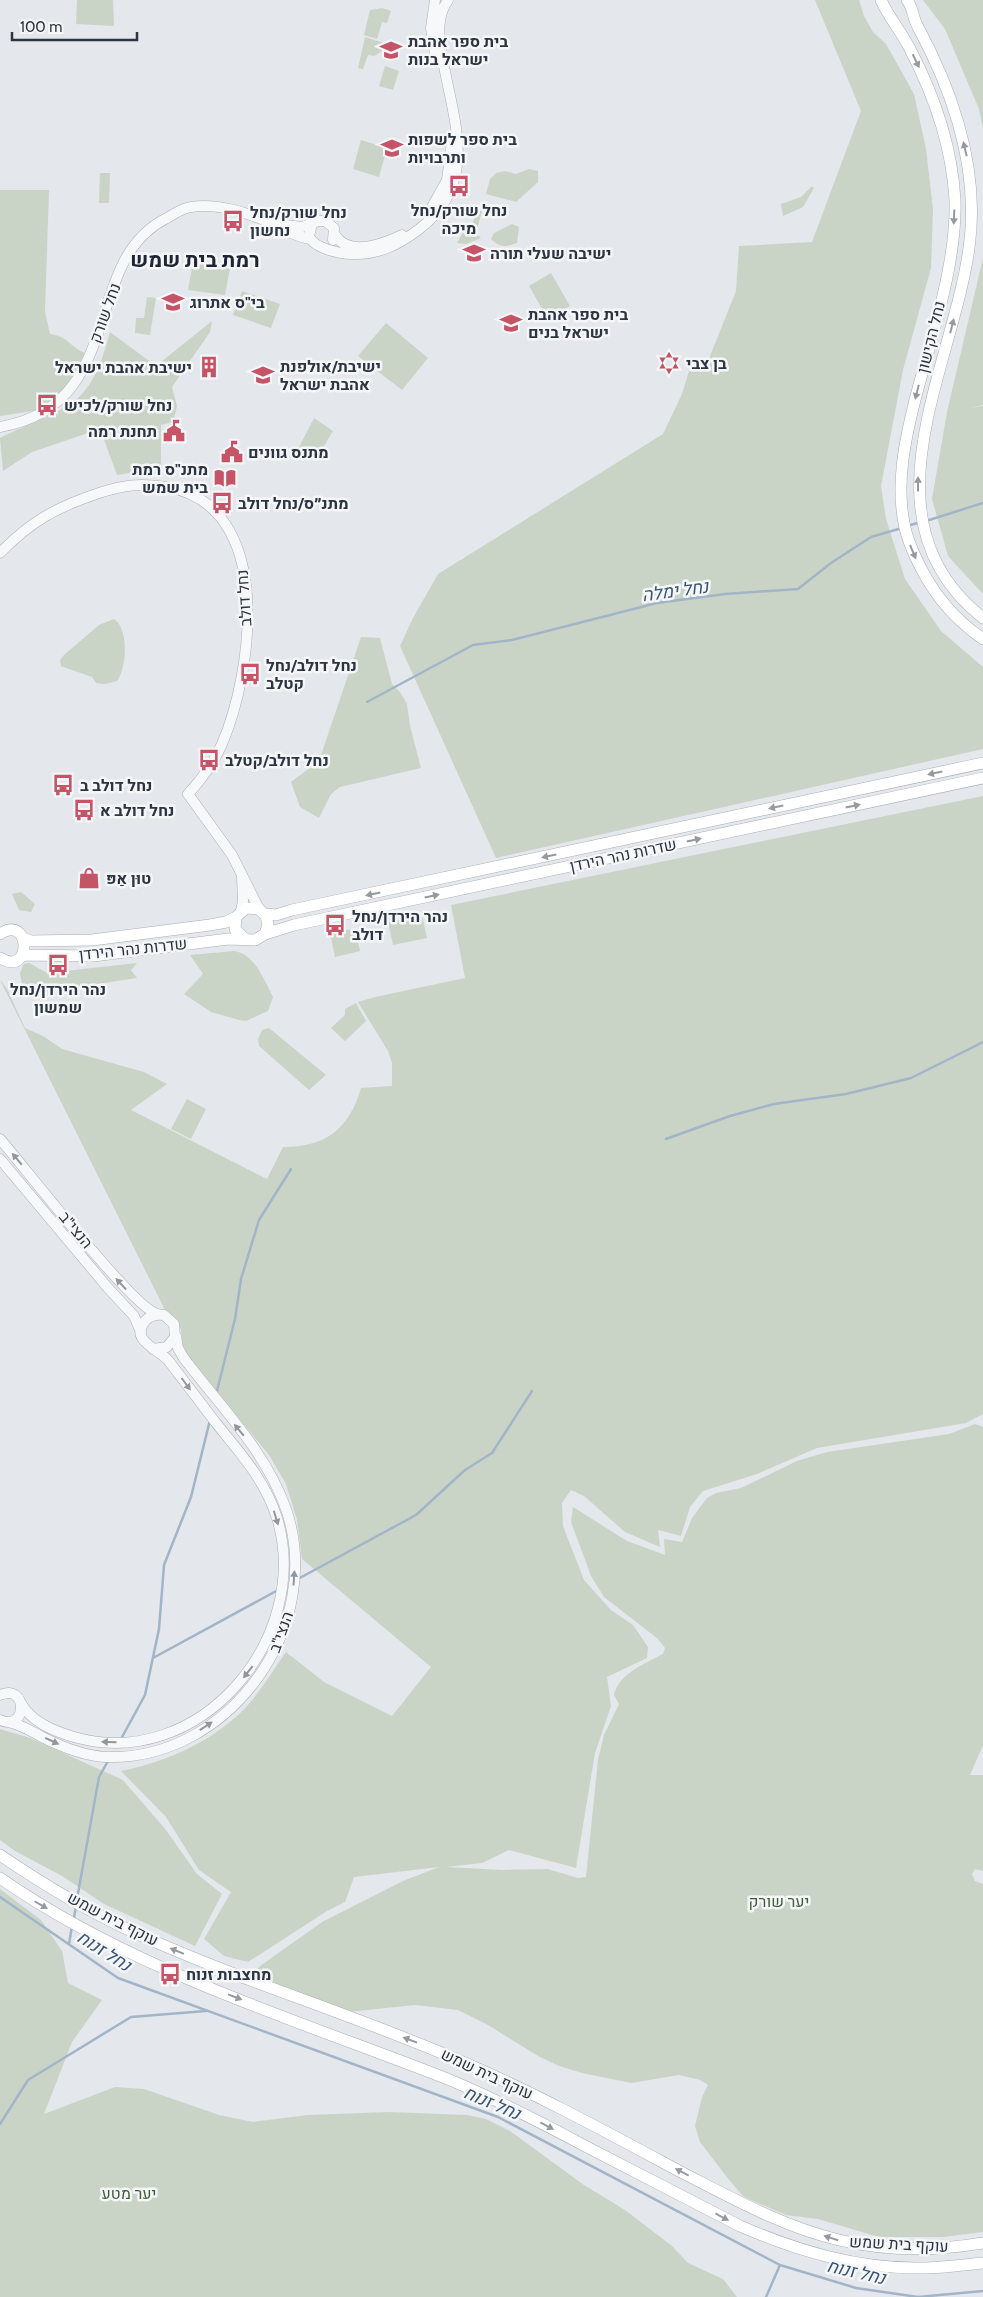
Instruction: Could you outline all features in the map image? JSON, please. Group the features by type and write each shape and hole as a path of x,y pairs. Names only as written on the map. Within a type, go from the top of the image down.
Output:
{"main road":[{"name":"נחל הקישון","path":"907,0 954,109 965,150 972,198 971,233 966,268 923,444 918,475 919,507 924,532 941,570 956,592 983,618"},
{"name":"נחל הקישון","path":"887,7 910,48 938,114 952,170 955,207 954,232 949,264 908,427 903,458 901,492 904,523 918,563 934,592 957,618 983,638"},
{"path":"887,7 903,21 911,12"},
{"name":"שדרות נהר הירדן","path":"262,912 284,914 292,910 983,763"},
{"name":"שדרות נהר הירדן","path":"264,934 294,925 983,778"},
{"path":"251,907 262,912 268,925 264,934 256,940 245,940 236,929 239,914 251,907"},
{"name":"שדרות נהר הירדן","path":"0,934 12,930 23,938 32,941 92,940 210,925 226,922 239,914"},
{"path":"22,955 25,948 23,938"},
{"name":"שדרות נהר הירדן","path":"0,958 12,961 22,955 93,956 219,940 245,940"},
{"name":"עוקף בית שמש","path":"0,1855 33,1878 140,1936 466,2063 557,2107 747,2206 787,2224 838,2240 877,2246 928,2249 983,2243"},
{"name":"עוקף בית שמש","path":"0,1878 24,1896 96,1936 230,1995 452,2081 539,2122 740,2226 774,2240 839,2260 873,2265 922,2268 983,2263"}],"street":[{"path":"435,0 431,17 431,40 452,142 447,180 430,210 407,232 384,242 358,247 342,243 335,235 334,228 328,222 320,220 312,224 309,231 310,239 316,245 341,253 353,254 386,249 399,244 423,226 447,198 457,169 459,155 456,126 439,38 440,18 448,0"},
{"name":"נחל שורק","path":"0,427 23,422 41,415 72,388 90,352 127,255 152,226 190,207 232,211 310,239"},
{"name":"נחל שורק","path":"271,224 302,228 312,224"},
{"path":"325,247 331,243 335,235"},
{"name":"נחל דולב","path":"0,553 31,524 53,511 123,485 152,485 181,491 201,501 217,515 236,545 245,577 247,605 246,658 236,704 221,745 197,784 188,794 213,827 241,871 262,912"},
{"name":"נחל דולב","path":"239,914 243,888 241,871"},
{"name":"הנצי\"ב","path":"0,1139 118,1280 144,1308 158,1314"},
{"name":"הנצי\"ב","path":"0,1159 108,1288 134,1316 141,1332"},
{"path":"158,1314 166,1316 173,1321 176,1334 169,1346 162,1349 153,1349 144,1342 141,1332 146,1320 158,1314"},
{"name":"הנצי\"ב","path":"4,1721 18,1724 53,1742 79,1752 106,1757 154,1751 186,1738 223,1714 250,1690 266,1669 278,1646 287,1620 294,1576 293,1539 287,1512 278,1486 264,1461 182,1357 178,1348 176,1334"},
{"name":"הנצי\"ב","path":"2,1694 16,1696 28,1713 41,1723 77,1738 114,1743 157,1736 195,1720 226,1697 253,1665 266,1643 276,1620 284,1569 277,1519 268,1494 254,1470 168,1360 153,1349"},
{"path":"4,1721 19,1716 22,1709 21,1703"}],"green space":[{"path":"77,0 113,0 114,26 76,24"},
{"path":"815,0 859,0 864,16 873,32 886,44 914,94 926,149 933,209 931,268 903,370 881,486 886,519 905,579 941,631 983,667 983,749 496,858 400,646 413,618 438,574 663,434 682,394 689,371 708,361 736,291 739,246 812,242 861,111"},
{"path":"923,0 983,0 983,129 979,109 945,29"},
{"path":"382,8 391,11 387,23 382,22 377,39 364,35 370,10"},
{"path":"365,37 384,43 382,51 374,56 368,55 363,69 358,68"},
{"path":"385,66 399,71 393,90 379,86"},
{"path":"361,140 387,148 379,177 353,169"},
{"path":"529,169 538,171 538,182 516,202 486,194 490,179 496,173 505,171 516,174"},
{"path":"100,173 110,173 109,203 99,203"},
{"path":"812,186 814,188 803,207 783,216 781,204 801,197"},
{"path":"0,190 49,190 45,312 50,334 65,339 85,353 69,386 39,410 0,416"},
{"path":"477,210 482,211 476,233 481,238 466,244 457,243 463,232 471,228"},
{"path":"512,224 519,227 517,243 503,246 491,239 494,233"},
{"path":"983,258 983,405 971,408 983,406 983,594 948,556 932,499 947,412"},
{"path":"193,262 230,268 225,295 188,290"},
{"path":"551,273 570,306 548,319 529,286"},
{"path":"242,291 280,304 271,328 233,315"},
{"path":"147,297 156,298 150,335 135,333 136,318 144,318"},
{"path":"212,321 210,332 172,387 177,406 173,422 161,425 161,474 136,472 117,475 100,429 32,452 3,471 0,438 63,408 79,397 95,375 110,332 156,366"},
{"path":"386,323 428,358 402,390 358,356"},
{"path":"314,418 333,431 317,458 298,449"},
{"path":"114,619 122,631 125,648 123,667 117,681 105,684 96,683 92,677 61,666 60,660 64,655 99,625"},
{"path":"361,637 380,638 392,684 400,692 407,704 410,726 421,768 340,787 331,794 319,818 300,807 291,782 319,761"},
{"name":"יער שורק","path":"983,796 983,1414 966,1423 817,1448 757,1474 703,1491 690,1507 681,1536 658,1530 660,1547 625,1532 584,1496 571,1490 562,1503 563,1526 584,1580 611,1610 633,1625 648,1647 647,1658 607,1677 611,1706 595,1753 576,1868 509,1850 482,1863 446,1867 502,1870 548,1869 578,1878 586,1877 598,1760 604,1735 619,1704 614,1695 617,1687 627,1675 663,1654 665,1648 658,1639 604,1597 591,1576 571,1522 573,1507 627,1541 665,1555 664,1539 682,1542 692,1518 707,1498 716,1493 741,1488 797,1461 827,1452 949,1434 975,1424 983,1427 983,1745 970,1775 983,1775 983,1871 975,1869 972,1874 975,1881 983,1884 983,2232 943,2237 879,2237 818,2219 786,2215 743,2196 700,2142 695,2126 702,2097 708,2085 700,2080 679,2075 631,2083 582,2073 559,2066 538,2056 488,2025 458,2010 415,2005 329,2014 265,1991 249,1979 260,1966 322,1922 403,1881 439,1867 354,1877 345,1902 327,1911 248,1962 224,1956 204,1939 231,1892 199,1870 166,1817 121,1771 156,1762 190,1748 221,1729 248,1705 286,1652 324,1682 392,1716 431,1667 302,1559 297,1520 286,1484 269,1455 185,1353 181,1330 177,1320 166,1312 0,980 7,989 25,1028 43,1036 62,1049 144,1072 167,1084 131,1110 267,1179 283,1147 312,1144 334,1133 350,1115 361,1088 392,1086 392,1063 388,1051 358,1002 465,978 451,905"},
{"path":"21,892 35,904 31,912 19,910 12,894"},
{"path":"422,916 427,938 393,945 388,922"},
{"path":"355,929 360,951 335,957 330,932"},
{"path":"234,951 248,957 253,962 273,997 268,1011 246,1021 211,1012 184,994 203,974 190,955"},
{"path":"29,963 47,973 137,963 131,970 137,978 24,995 20,973 24,964"},
{"path":"356,1003 366,1021 345,1041 331,1028 345,1015 345,1009"},
{"path":"269,1028 326,1075 309,1090 259,1046 258,1039 262,1030"},
{"path":"187,1099 206,1109 191,1139 171,1129"},
{"path":"0,1729 30,1738 123,1780 166,1830 197,1874 222,1894 195,1946 104,1904 62,1876 15,1851 0,1840"},
{"name":"יער מטע","path":"0,1889 41,1920 62,1951 68,1983 102,2000 72,2042 44,2114 115,2087 144,2089 219,2115 253,2122 308,2115 389,2112 467,2115 486,2119 510,2131 584,2185 625,2210 672,2246 688,2263 723,2279 737,2297 0,2297"}],"waterway":[{"name":"נחל ימלה","path":"926,521 983,503"},
{"name":"נחל ימלה","path":"907,526 921,522"},
{"name":"נחל ימלה","path":"367,702 473,645 512,640 657,603 725,594 798,589 831,563 871,537 902,528"},
{"path":"666,1139 730,1116 774,1104 846,1094 911,1078 983,1042"},
{"path":"216,1395 235,1319 241,1279 259,1220 291,1169"},
{"path":"296,1580 416,1515 465,1470 492,1453 532,1391"},
{"path":"121,1739 145,1695 159,1629 164,1565 191,1497 210,1420"},
{"path":"153,1658 278,1590"},
{"path":"77,1899 99,1777 108,1761"},
{"name":"נחל זנוח","path":"0,1897 118,1978 498,2117 780,2265 856,2288 918,2297 983,2291"},
{"path":"74,1918 76,1906"},
{"path":"69,1944 72,1926"},
{"path":"0,2124 28,2080 131,2017 206,2011"},
{"path":"766,2297 780,2265"}],"place":[{"name":"בית ספר אהבת ישראל בנות","path":"391,50"},
{"name":"בית ספר לשפות ותרבויות","path":"392,148"},
{"name":"נחל שורק/נחל מיכה","path":"459,186"},
{"name":"נחל שורק/נחל נחשון","path":"233,221"},
{"name":"ישיבה שעלי תורה","path":"474,253"},
{"name":"בי\"ס אתרוג","path":"173,302"},
{"name":"בית ספר אהבת ישראל בנים","path":"511,323"},
{"name":"בן צבי","path":"669,363"},
{"name":"ישיבת אהבת ישראל","path":"209,367"},
{"name":"ישיבת/אולפנת אהבת ישראל","path":"263,375"},
{"name":"נחל שורק/לכיש","path":"47,405"},
{"name":"תחנת רמה","path":"174,431"},
{"name":"מתנס גוונים","path":"232,452"},
{"name":"מתנ\"ס רמת בית שמש","path":"225,478"},
{"name":"מתנ״ס/נחל דולב","path":"222,503"},
{"name":"נחל דולב/נחל קטלב","path":"250,674"},
{"name":"נחל דולב/קטלב","path":"209,760"},
{"name":"נחל דולב ב","path":"63,785"},
{"name":"נחל דולב א","path":"84,810"},
{"name":"טוּן אַפּ","path":"89,878"},
{"name":"נהר הירדן/נחל דולב","path":"335,925"},
{"name":"נהר הירדן/נחל שמשון","path":"58,965"},
{"name":"מחצבות זנוח","path":"170,1974"}],"district":[{"name":"רמת בית שמש","path":"195,259"}]}
